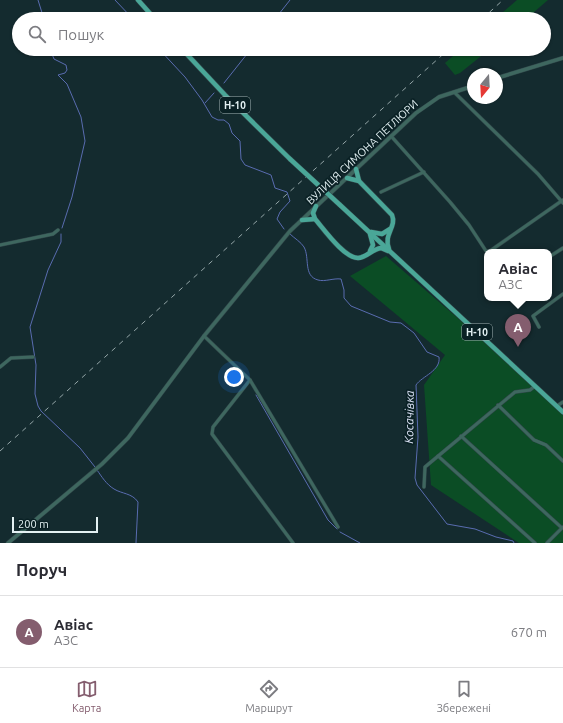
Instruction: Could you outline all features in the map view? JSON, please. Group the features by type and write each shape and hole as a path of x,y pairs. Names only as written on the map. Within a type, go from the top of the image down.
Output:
{"main road":[{"path":"138,0 149,12"},
{"name":"Н-10","path":"189,56 225,95 290,159 563,412"},
{"path":"356,168 359,181 392,215 393,224 387,238 391,252"},
{"path":"347,178 359,181"},
{"path":"316,206 313,212 314,218 347,254 357,258 381,248 391,252"},
{"path":"302,220 314,218"},
{"path":"369,231 382,234 386,233 393,224"},
{"path":"369,231 373,241 369,253"}],"street":[{"path":"503,76 563,58"},
{"name":"ВУЛИЦЯ СИМОНА ПЕТЛЮРИ","path":"8,543 96,468 128,438 204,336 290,231 356,168 427,104 467,88"},
{"path":"454,92 538,174 562,201 493,249"},
{"path":"391,136 469,225 484,249"},
{"path":"380,192 424,172"},
{"path":"0,245 53,234 58,230"},
{"path":"552,255 563,248"},
{"path":"538,328 532,316 563,294"},
{"path":"204,336 250,380 338,527"},
{"path":"0,367 11,358 33,357"},
{"path":"250,380 213,427 212,434 293,543"},
{"path":"424,487 425,467 515,392 530,390 535,386"},
{"path":"557,406 563,402"},
{"path":"498,405 534,440 546,445 563,461"},
{"path":"461,436 563,527 547,543"},
{"path":"438,456 535,543"},
{"path":"12,539 16,543"}],"green space":[{"path":"517,0 548,0 534,12 503,12"},
{"path":"453,56 481,56 460,73 455,75 445,63"},
{"path":"386,256 563,409 563,543 519,543 431,485 424,385 445,355 350,276"}],"waterway":[{"path":"38,0 42,12"},
{"name":"Косачівка","path":"115,0 126,12"},
{"path":"281,12 290,0"},
{"path":"53,56 54,59 66,65 67,70 65,73 58,75 67,84 81,117 85,141 72,197 62,228"},
{"name":"Косачівка","path":"166,56 185,77 202,100 212,117 218,120 224,120 229,124 232,133 240,141 241,159 245,165 271,175 275,188 287,192 290,201 280,212 277,219 284,229"},
{"path":"224,83 245,56"},
{"path":"205,103 214,93"},
{"path":"61,234 61,242 48,270 30,327 36,365 35,394 41,411 80,448 95,467"},
{"name":"Косачівка","path":"290,234 304,247 310,275 313,278 318,280 341,279 344,290 344,298 351,306 390,322 401,323 414,333 427,352 439,357 439,362 434,370 416,385 418,437 415,478 417,485 447,524 475,529 496,537 513,541 514,543"},
{"path":"256,395 328,520 337,529"},
{"path":"97,470 111,487 133,497 138,502 136,543"},
{"path":"340,532 360,543"}],"railway":[{"path":"490,12 503,0"},
{"path":"0,451 441,56"}],"place":[{"name":"Авіас","path":"518,347"}]}
